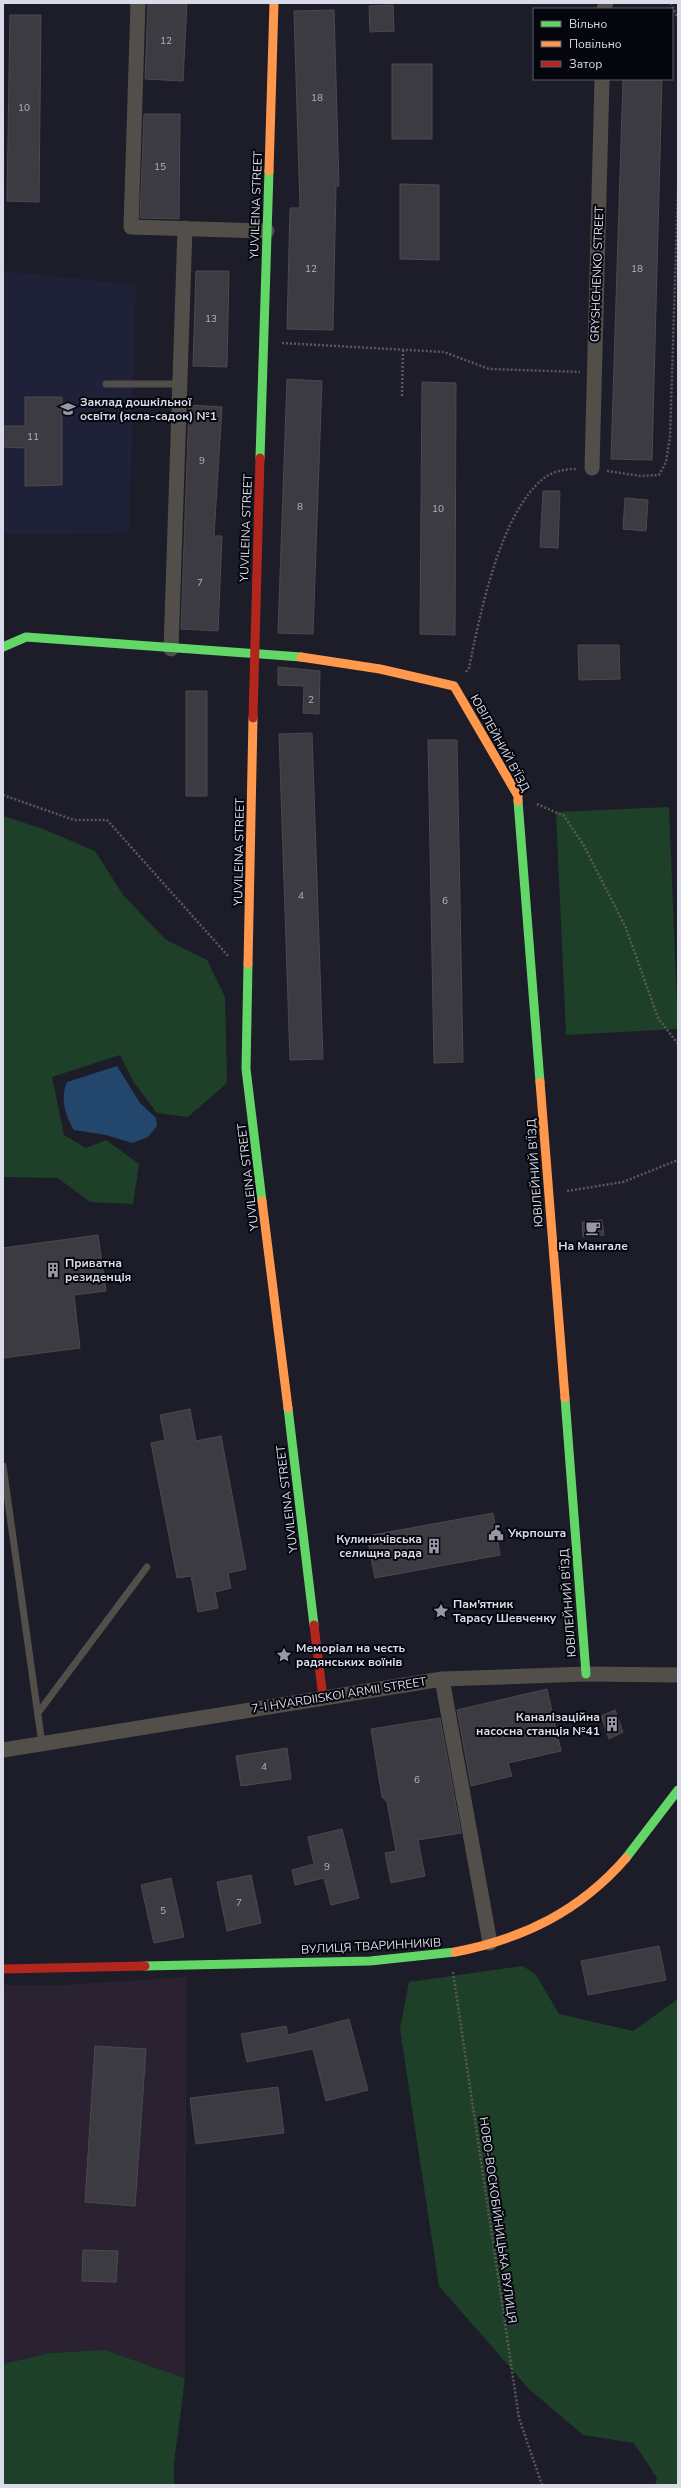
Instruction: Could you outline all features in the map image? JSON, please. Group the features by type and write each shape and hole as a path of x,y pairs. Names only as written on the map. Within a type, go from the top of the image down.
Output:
{"street":[{"path":"138,3 131,227 267,231"},
{"name":"YUVILEINA STREET","path":"274,3 254,655 246,1069 323,1698"},
{"name":"GRYSHCHENKO STREET","path":"592,468 602,80"},
{"path":"171,649 185,228"},
{"path":"3,647 26,637 254,655 284,655 394,671 454,686"},
{"name":"ЮВІЛЕЙНИЙ В'ЇЗД","path":"454,686 518,796 586,1674"},
{"name":"7-I HVARDIISKOI ARMII STREET","path":"3,1750 442,1679 586,1674 678,1676"},
{"path":"442,1679 490,1943"},
{"name":"ВУЛИЦЯ ТВАРИННИКІВ","path":"3,1969 378,1960 450,1954 490,1943 544,1924 590,1893 633,1851 678,1790"}],"lane":[{"path":"106,384 180,384"},
{"path":"3,1466 42,1744"},
{"path":"38,1713 147,1568"}],"path":[{"path":"671,3 678,19"},
{"path":"454,686 469,668 480,615 491,577 510,527 525,498 545,477 565,470 592,468 641,476 659,475 666,462 670,437 678,188"},
{"path":"264,342 444,352 489,369 594,373"},
{"path":"402,396 403,350"},
{"path":"3,795 74,820 107,820 248,979"},
{"path":"518,796 564,816 583,844 626,928 658,1018 678,1044"},
{"path":"549,1194 623,1182 678,1160"},
{"name":"НОВО-ВОСКОБІЙНИЦЬКА ВУЛИЦЯ","path":"450,1954 519,2418 542,2485"}],"shaded area":[{"name":"Заклад дошкільної освіти (ясла-садок) №1","path":"3,271 136,285 129,533 3,534"},
{"path":"117,1066 140,1103 156,1118 157,1126 148,1137 132,1143 106,1135 74,1130 64,1106 64,1094 67,1082"},
{"path":"187,1977 185,2378 104,2350 50,2353 3,2364 3,1985 63,1985"}],"green space":[{"path":"669,807 678,1029 566,1035 556,812"},
{"path":"3,816 43,829 95,851 123,895 166,940 207,960 225,997 227,1083 188,1117 157,1113 133,1081 120,1055 52,1077 64,1135 86,1148 106,1140 139,1164 133,1204 90,1202 58,1178 3,1177"},
{"path":"523,1966 536,1975 559,2014 633,2031 678,1999 678,2485 655,2485 657,2478 634,2443 583,2435 528,2388 439,2286 400,2029 409,1982"},
{"path":"104,2350 185,2378 174,2463 174,2485 3,2485 3,2364 50,2353"}],"building":[{"path":"148,3 187,3 183,81 145,79"},
{"path":"393,5 394,31 370,32 369,6"},
{"path":"334,10 339,186 336,186 333,330 287,329 290,208 300,208 294,11"},
{"path":"10,15 41,15 39,202 7,201"},
{"path":"392,64 432,64 432,139 392,139"},
{"path":"623,80 662,80 652,460 611,459"},
{"path":"144,114 180,114 179,219 140,218"},
{"path":"400,184 439,185 439,260 400,259"},
{"path":"196,271 229,271 227,367 193,366"},
{"path":"287,379 322,381 313,634 278,633"},
{"path":"422,382 456,383 455,635 420,634"},
{"path":"25,397 62,397 62,485 25,486 25,448 3,447 3,426 25,426"},
{"path":"189,405 222,407 214,536 222,536 218,631 181,629"},
{"path":"543,491 560,491 558,548 540,547"},
{"path":"625,498 648,500 646,531 623,529"},
{"path":"578,645 619,645 620,679 579,680"},
{"path":"278,667 320,671 319,714 303,713 304,686 278,685"},
{"path":"186,691 207,691 207,796 186,796"},
{"path":"312,733 323,1059 290,1060 279,734"},
{"path":"428,740 457,740 463,1062 434,1063"},
{"path":"602,1220 604,1235 583,1237 582,1222"},
{"path":"98,1235 106,1291 74,1295 80,1348 3,1358 3,1248"},
{"path":"190,1409 196,1441 221,1436 246,1569 228,1573 231,1588 215,1592 218,1608 198,1612 191,1576 177,1578 151,1443 165,1440 160,1415"},
{"name":"Кулиничівська селищна рада","path":"493,1513 500,1555 375,1578 367,1536"},
{"path":"547,1689 561,1751 508,1763 512,1776 471,1786 457,1710"},
{"name":"Каналізаційна насосна станція №41","path":"615,1710 623,1732 609,1739 601,1716"},
{"path":"440,1718 461,1833 418,1840 425,1876 391,1883 385,1853 396,1851 387,1802 382,1797 371,1729"},
{"path":"287,1748 291,1779 241,1786 236,1756"},
{"path":"342,1829 359,1898 331,1905 324,1878 295,1885 292,1870 314,1864 308,1837"},
{"path":"251,1875 261,1923 227,1931 217,1882"},
{"path":"171,1878 184,1937 154,1943 141,1885"},
{"path":"659,1946 666,1980 588,1995 581,1961"},
{"path":"349,2019 368,2090 326,2101 313,2049 247,2062 241,2034 286,2026 288,2035"},
{"path":"95,2046 146,2049 135,2206 85,2202"},
{"path":"278,2087 284,2133 196,2144 190,2098"},
{"path":"83,2250 118,2251 116,2282 82,2281"}],"traffic: fast":[{"path":"260,458 269,171"},
{"path":"3,647 26,637 301,657"},
{"path":"518,801 540,1082"},
{"path":"248,964 246,1069 262,1201"},
{"path":"565,1398 586,1674"},
{"path":"288,1408 314,1625"},
{"path":"626,1858 678,1790"},
{"path":"145,1966 370,1961 455,1952"}],"traffic: slow":[{"path":"269,171 274,3"},
{"path":"301,657 380,669 454,686 518,796 518,801"},
{"path":"248,964 253,718"},
{"path":"540,1082 565,1398"},
{"path":"262,1201 288,1408"},
{"path":"455,1952 504,1939 527,1931 549,1920 570,1908 589,1893 608,1877 626,1858"}],"traffic: jam":[{"path":"253,718 260,458"},
{"path":"314,1625 323,1698"},
{"path":"3,1969 145,1966"}],"place":[{"name":"Заклад дошкільної освіти (ясла-садок) №1","path":"68,409"},
{"name":"На Мангале","path":"593,1228"},
{"name":"Приватна резиденція","path":"53,1270"},
{"name":"Укрпошта","path":"496,1533"},
{"name":"Кулиничівська селищна рада","path":"434,1546"},
{"name":"Пам'ятник Тарасу Шевченку","path":"441,1611"},
{"name":"Меморіал на честь радянських воїнів","path":"284,1655"},
{"name":"Каналізаційна насосна станція №41","path":"612,1724"}]}
